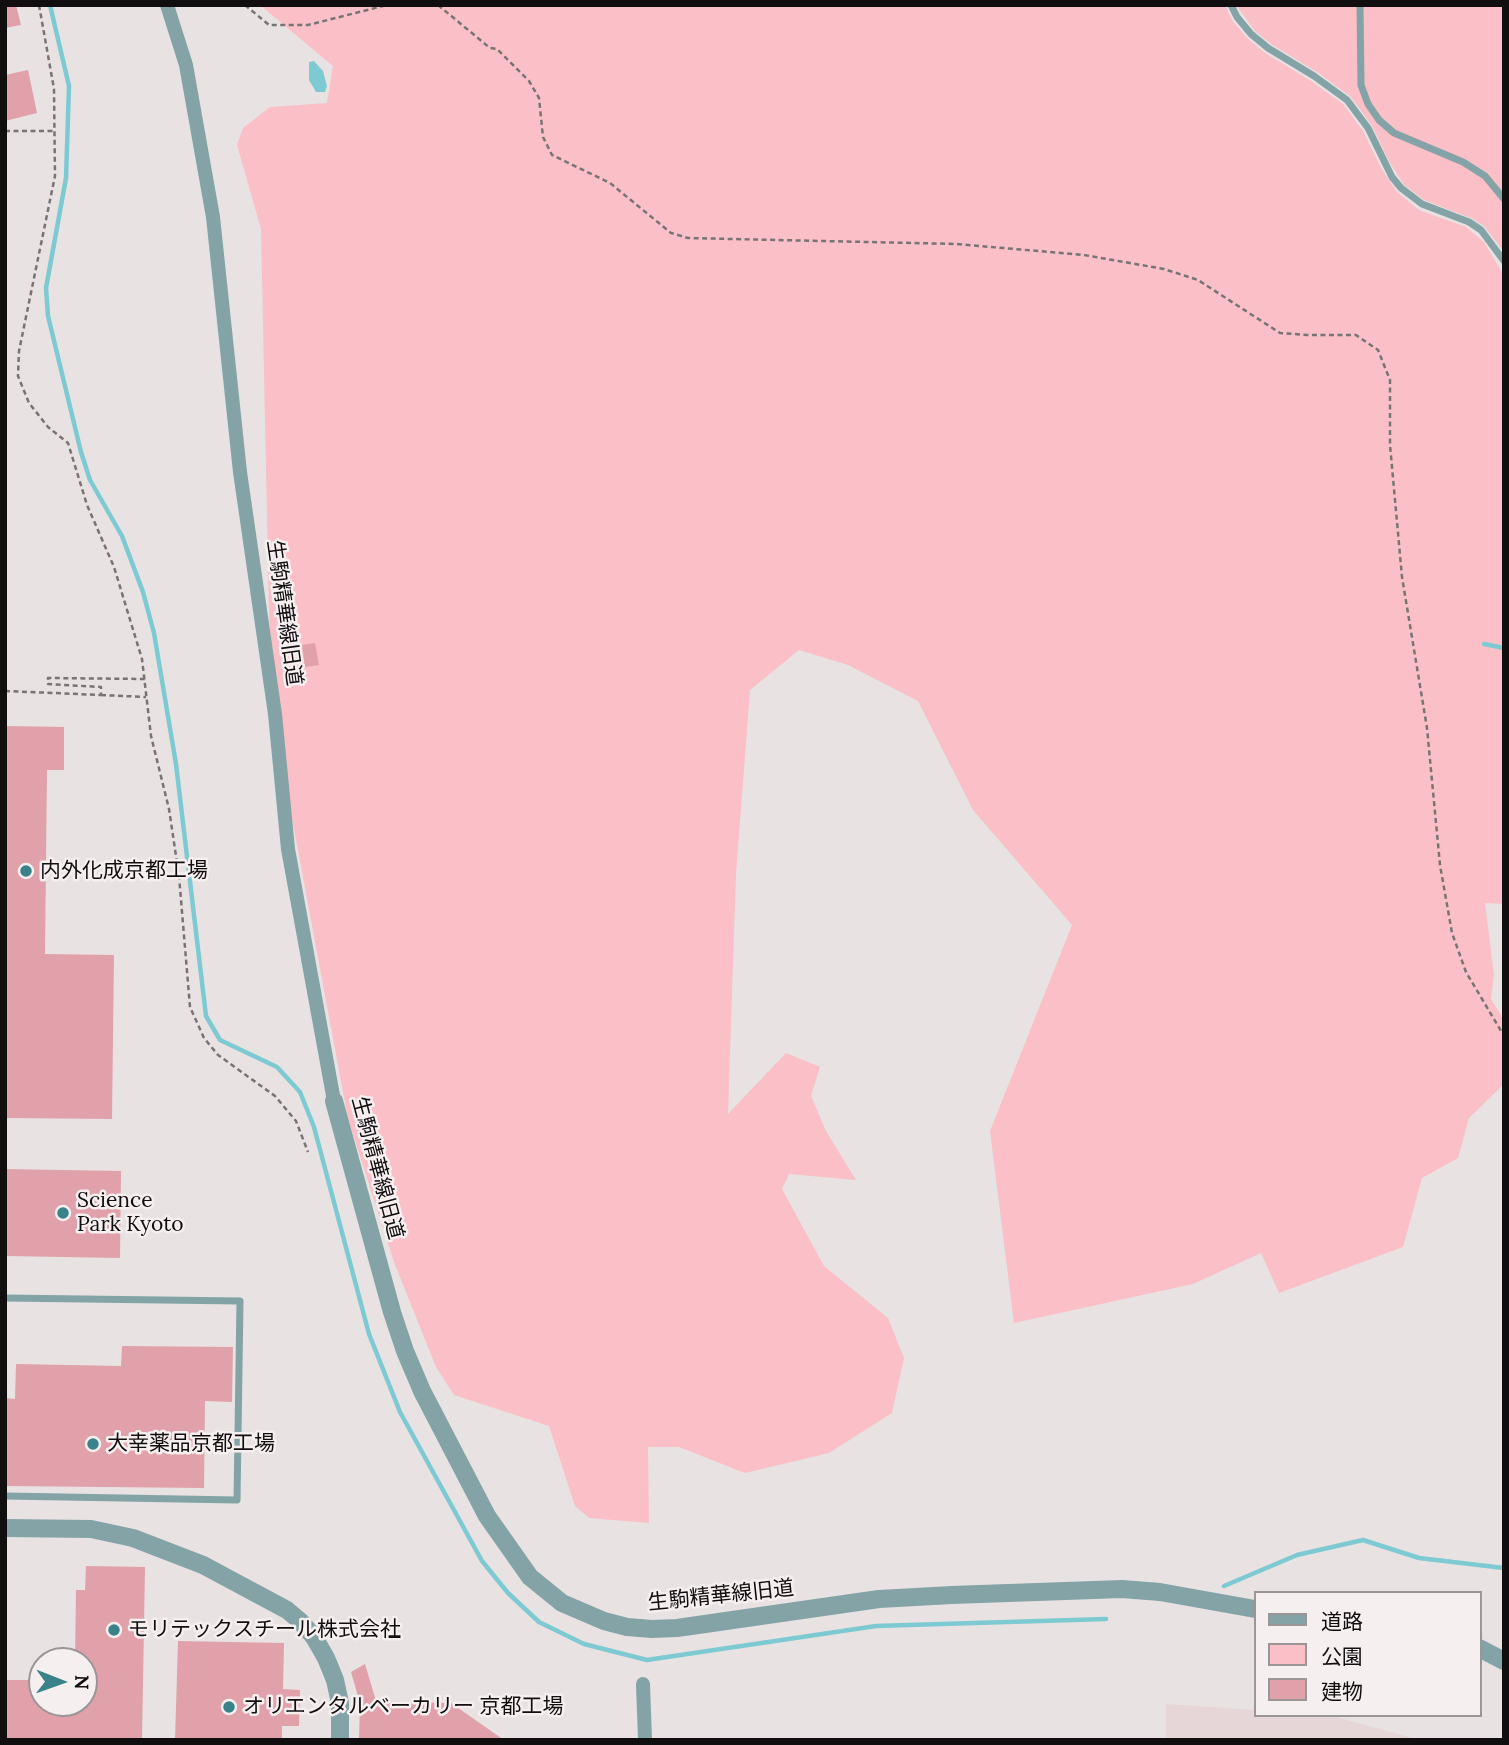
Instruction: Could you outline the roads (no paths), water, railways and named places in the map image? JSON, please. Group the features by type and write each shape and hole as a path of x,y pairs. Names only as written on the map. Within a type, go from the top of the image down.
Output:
{"street":[{"name":"生駒精華線旧道","path":"167,5 187,65 213,217 240,472 275,714 288,849 334,1101 405,1351 422,1391 487,1516 530,1577 562,1602 604,1621 627,1627 677,1628 879,1599 1122,1589 1160,1592 1254,1609"},
{"path":"5,1528 91,1530 133,1538 203,1565 287,1611 314,1637 335,1680 340,1703 340,1740"},
{"path":"1481,1649 1504,1661"},
{"path":"643,1684 646,1740"}],"lane":[{"path":"1231,5 1251,34 1268,48 1347,100 1368,128 1392,177 1401,188 1422,204 1469,222 1481,230 1504,261"},
{"path":"1360,5 1362,85 1368,104 1379,121 1394,134 1463,162 1485,176 1504,199"},
{"path":"5,1298 240,1301 237,1500 5,1496"}],"water":[{"path":"314,61 323,71 327,86 325,92 316,92 309,80 309,62"}],"waterway":[{"path":"50,5 69,86 66,178 46,288 48,316 90,480 122,536 143,592 154,633 176,764 206,1016 220,1040 277,1067 300,1092 314,1127 369,1334 400,1412 482,1561 508,1593 539,1622 584,1644 647,1660 876,1626 1106,1619"},
{"path":"1484,644 1504,648"},
{"path":"1224,1586 1297,1555 1363,1540 1419,1558 1504,1568"}],"place":[{"name":"内外化成京都工場","path":"26,871"},
{"name":"Science Park Kyoto","path":"63,1213"},
{"name":"大幸薬品京都工場","path":"93,1444"},
{"name":"モリテックスチール株式会社","path":"114,1630"},
{"name":"オリエンタルベーカリー 京都工場","path":"229,1707"}]}
